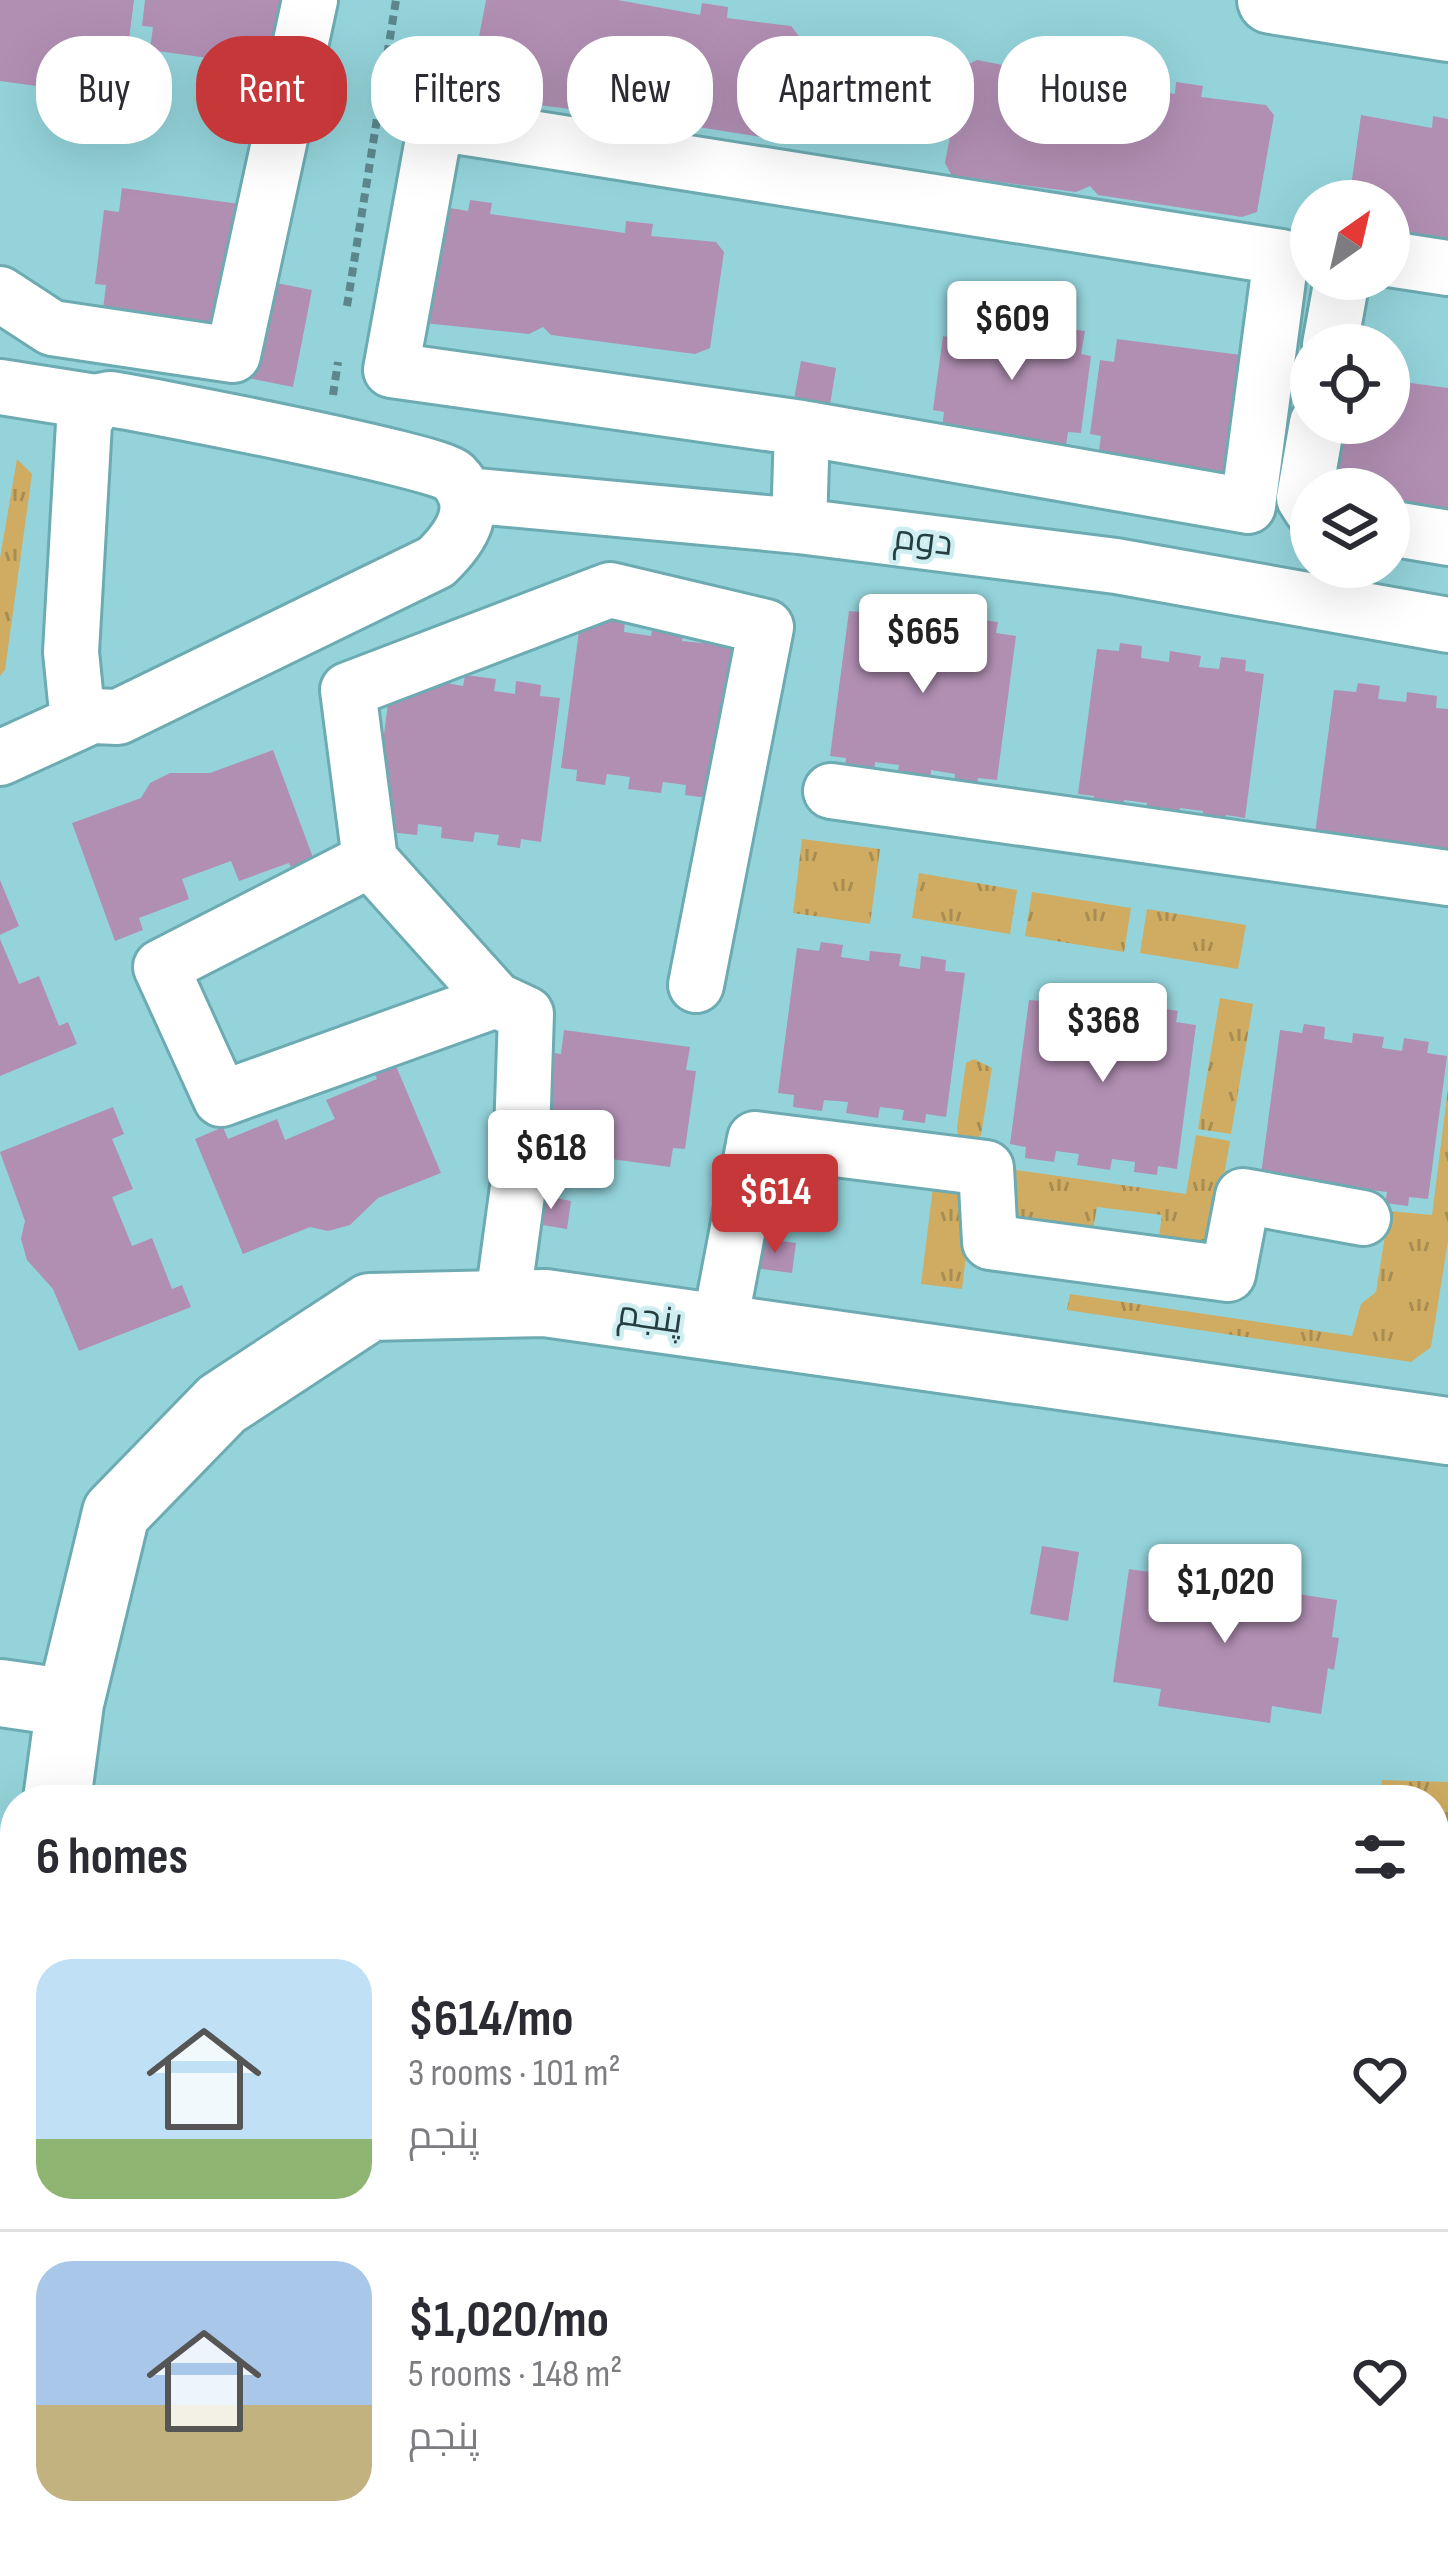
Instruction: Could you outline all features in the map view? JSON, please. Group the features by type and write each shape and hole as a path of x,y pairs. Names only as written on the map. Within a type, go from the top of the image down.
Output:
{"street":[{"path":"0,294 52,328 233,355 310,0"},
{"path":"1270,0 1448,28"},
{"path":"436,123 1281,257 1248,506 802,428 391,370 436,123"},
{"path":"1410,262 1448,268"},
{"path":"0,388 95,402 132,402 400,457 450,472 466,495 468,516 457,542 436,562 118,718 92,716 0,758"},
{"path":"92,716 76,702 71,652 84,423 95,402"},
{"path":"799,526 802,428"},
{"name":"دوم","path":"466,495 799,526 1116,566 1448,625"},
{"path":"1410,532 1448,538"},
{"path":"502,1305 521,1165 526,1014 496,1000 370,860 348,690 610,590 766,627 696,985"},
{"path":"831,791 1448,878"},
{"path":"370,860 161,968 221,1099 496,1000"},
{"path":"719,1328 755,1139 986,1168 990,1242 1228,1274 1243,1196 1364,1218"},
{"name":"پنجم","path":"59,1785 70,1702 116,1513 222,1404 370,1307 545,1304 1448,1432"},
{"path":"0,1693 70,1702"}],"path":[{"path":"344,327 396,0"},
{"path":"325,444 340,350"}],"green space":[{"path":"17,459 32,474 5,670 0,676 0,558"},
{"path":"802,839 880,849 870,924 793,913"},
{"path":"919,873 1017,890 1010,934 912,918"},
{"path":"1032,892 1131,908 1124,952 1025,936"},
{"path":"1147,909 1246,925 1238,969 1140,953"},
{"path":"1220,998 1253,1004 1231,1134 1198,1129"},
{"path":"974,1059 992,1068 981,1135 976,1139 958,1135 957,1127 966,1063"},
{"path":"1448,1088 1448,1241 1431,1347 1411,1362 1067,1310 1070,1294 1352,1336 1361,1304 1376,1292 1389,1211 1432,1215"},
{"path":"1196,1135 1230,1141 1211,1250 1157,1250 1162,1215 1097,1207 1092,1234 1008,1232 1016,1170 1186,1194"},
{"path":"934,1179 974,1190 962,1289 921,1284"},
{"path":"1382,1780 1448,1782 1448,1785 1381,1785"}],"building":[{"path":"0,0 134,0 129,36 36,36 36,86 0,81"},
{"path":"145,0 296,0 284,36 196,36 196,56 172,53 172,36 152,36 153,27 142,26"},
{"path":"486,0 618,0 700,15 702,3 728,7 727,18 791,26 799,36 737,36 737,133 713,129 713,36 567,36 567,109 543,106 543,36 479,36"},
{"path":"977,60 998,64 998,144 1170,144 1170,93 1175,94 1176,82 1203,86 1201,97 1266,105 1274,115 1257,212 1242,217 1098,195 1090,186 1076,192 952,176 945,163 949,144 974,144"},
{"path":"1361,115 1432,128 1433,116 1448,119 1448,244 1410,238 1410,180 1352,180"},
{"path":"122,188 247,205 228,325 103,309 106,285 95,284 104,210 119,212"},
{"path":"470,200 492,203 490,214 625,233 626,221 653,224 651,236 716,242 724,252 710,348 695,354 551,335 543,327 529,334 405,321 426,204 468,211"},
{"path":"266,281 312,290 293,387 248,378"},
{"path":"959,314 1085,331 1081,354 1091,356 1081,433 1068,432 1065,452 941,435 944,412 933,410 943,336 956,338"},
{"path":"1117,339 1241,355 1237,457 1225,456 1222,475 1098,458 1101,436 1090,434 1100,360 1114,362"},
{"path":"801,361 836,368 830,405 794,399"},
{"path":"1410,383 1448,388 1448,511 1410,506 1410,468 1327,468 1331,444 1410,444"},
{"path":"872,605 894,608 892,621 920,624 922,614 952,618 950,629 971,631 972,619 998,622 996,633 1016,636 997,780 978,778 977,786 954,783 955,774 931,770 930,781 897,777 899,765 875,762 874,773 845,769 846,758 830,756 849,611 871,613"},
{"path":"603,617 625,620 624,632 651,636 653,626 684,630 682,641 702,643 704,630 747,648 708,798 685,795 686,785 663,782 661,793 628,789 630,777 607,774 605,785 576,781 577,770 561,768 580,623 602,625"},
{"path":"1120,643 1142,646 1141,658 1169,662 1170,651 1201,656 1199,667 1219,669 1221,657 1246,660 1245,671 1264,674 1245,818 1226,815 1225,824 1202,821 1203,811 1180,808 1178,819 1145,814 1147,803 1124,800 1122,811 1093,807 1094,796 1078,794 1097,649 1119,651"},
{"path":"392,673 463,686 465,675 496,679 494,691 515,694 516,681 541,685 540,696 560,698 541,842 521,839 520,848 497,845 499,835 475,832 473,842 441,838 442,827 418,824 417,835 388,832 373,818"},
{"path":"1358,683 1380,686 1378,699 1406,702 1407,692 1437,696 1436,708 1448,709 1448,863 1315,834 1334,690 1356,692"},
{"path":"273,750 315,863 293,872 289,863 239,881 231,861 182,879 189,899 139,918 143,930 115,941 72,823 141,798 150,783 170,773 210,773"},
{"path":"0,880 19,926 0,935"},
{"path":"0,939 19,984 39,976 59,1026 68,1022 77,1044 0,1076"},
{"path":"821,942 843,945 841,957 869,961 870,951 901,954 899,966 920,969 921,956 946,960 945,971 965,973 946,1117 926,1114 925,1123 902,1120 904,1110 880,1107 878,1118 846,1113 848,1102 824,1100 822,1111 793,1107 794,1095 778,1093 797,948 819,951"},
{"path":"1052,994 1074,996 1073,1009 1101,1012 1102,1002 1133,1007 1131,1018 1151,1020 1153,1007 1178,1011 1176,1022 1196,1025 1177,1169 1158,1166 1157,1175 1134,1172 1135,1162 1112,1159 1110,1170 1077,1165 1079,1154 1056,1151 1054,1162 1025,1158 1026,1147 1010,1144 1029,1000 1051,1002"},
{"path":"1304,1024 1325,1027 1324,1039 1352,1043 1353,1033 1384,1037 1382,1048 1402,1051 1404,1038 1429,1042 1427,1053 1447,1056 1428,1199 1409,1197 1408,1206 1385,1203 1387,1192 1363,1189 1361,1200 1261,1175 1280,1030 1302,1033"},
{"path":"564,1030 690,1047 686,1070 696,1071 685,1149 673,1148 670,1167 546,1150 547,1052 561,1054"},
{"path":"394,1061 441,1173 378,1198 350,1225 328,1231 310,1227 243,1254 195,1139 223,1127 228,1139 277,1119 285,1140 335,1119 326,1100 377,1079 373,1070"},
{"path":"113,1107 124,1134 112,1139 133,1189 112,1197 132,1246 152,1238 172,1289 182,1285 191,1307 79,1351 53,1289 27,1260 21,1239 25,1221 0,1152"},
{"path":"535,1194 571,1201 567,1229 530,1223"},
{"path":"759,1238 796,1243 792,1273 755,1268"},
{"path":"1042,1546 1079,1552 1068,1621 1030,1614"},
{"path":"1129,1569 1337,1600 1332,1637 1339,1638 1334,1670 1328,1668 1321,1714 1272,1706 1270,1723 1158,1706 1161,1689 1113,1682"}]}
